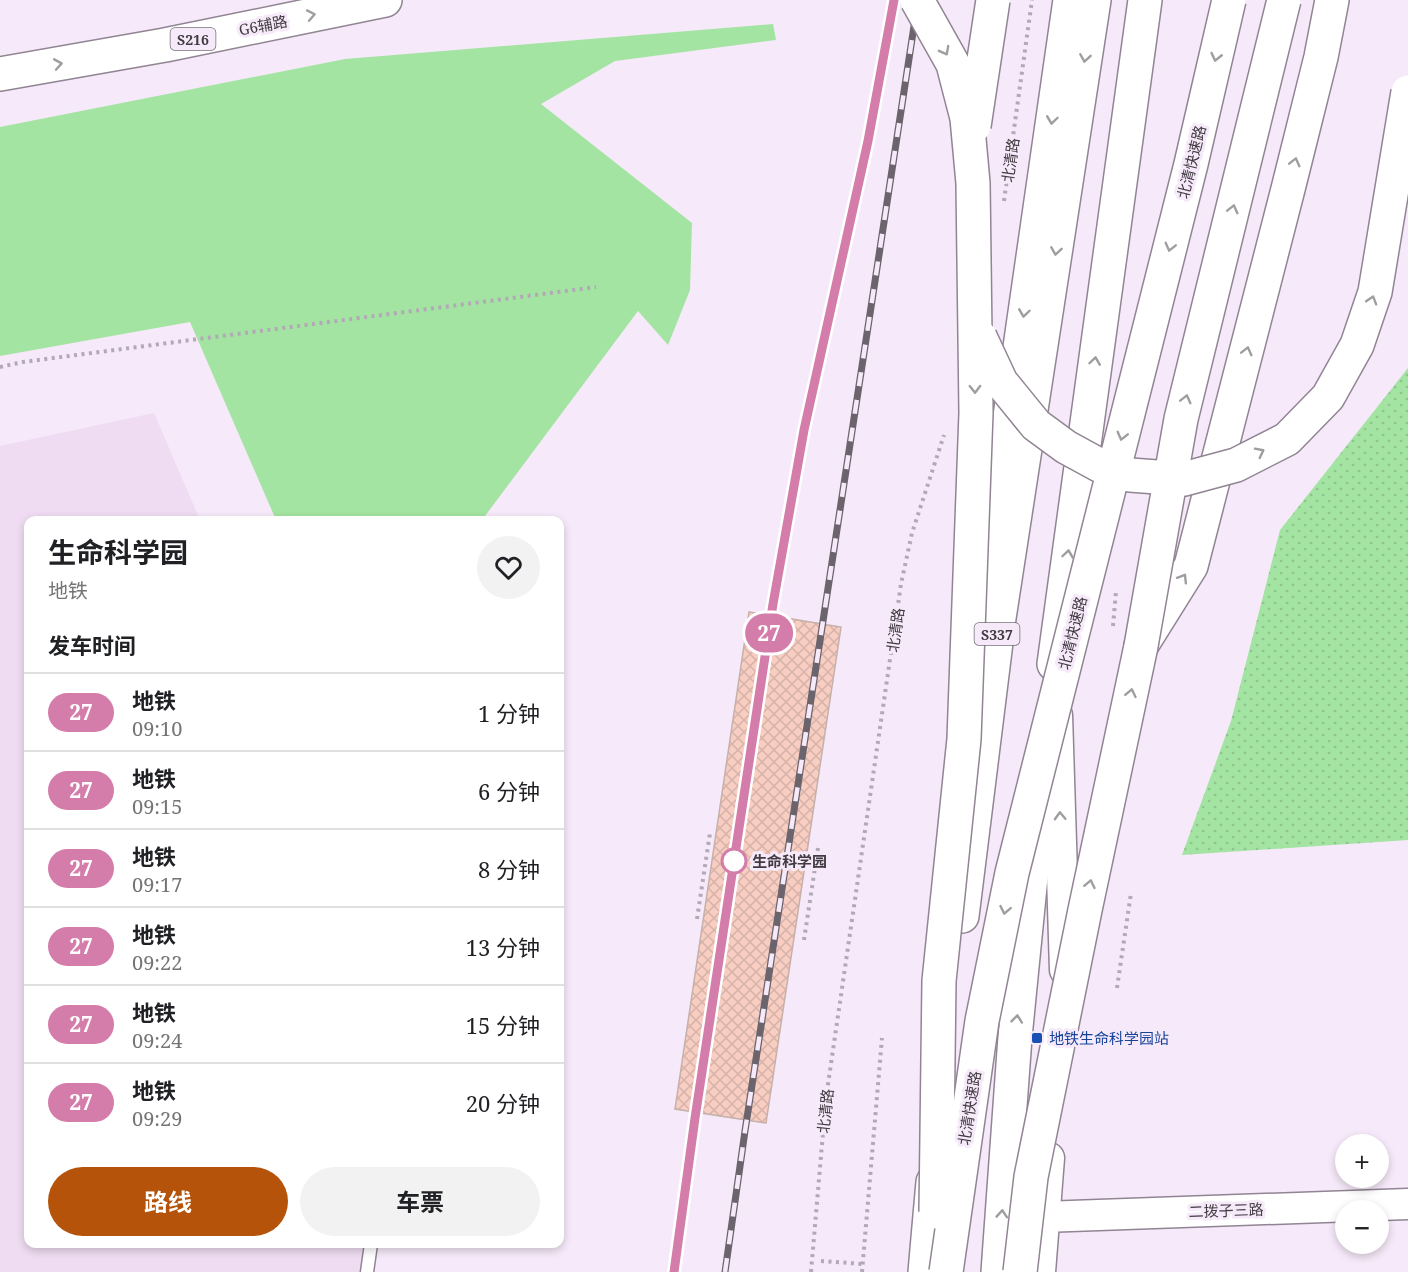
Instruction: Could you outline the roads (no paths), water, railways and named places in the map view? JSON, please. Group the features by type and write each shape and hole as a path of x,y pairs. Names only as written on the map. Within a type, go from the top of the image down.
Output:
{"main road":[{"name":"G6辅路","path":"0,74 165,45 385,0"},
{"path":"916,0 953,64 966,118 974,183 976,414 964,739"},
{"path":"993,0 965,211 965,269 981,343 1001,382 1036,425 1066,447 1099,465 1130,475 1184,479 1236,465 1287,439 1328,397 1357,345 1375,292 1408,92"},
{"path":"935,1272 939,981 964,739 1070,0"},
{"name":"S337","path":"925,1272 942,1085 987,711 1094,0"},
{"path":"998,1272 1015,1037 1039,796 1062,598 1145,0"},
{"name":"北清快速路","path":"946,1272 982,1021 1012,873 1191,164 1229,0"},
{"path":"1020,1272 1031,1177 1141,646 1182,418 1284,0"},
{"path":"1141,646 1191,566 1321,57 1332,0"},
{"path":"1321,57 1348,0"}],"street":[{"path":"1040,1272 1065,964 1057,692 1062,598"},
{"name":"二拨子三路","path":"1043,1217 1408,1204"}],"lane":[{"path":"367,1272 370,1248"}],"railway":[{"path":"674,1272 695,1118 773,604 804,430 869,141 894,0"},
{"path":"725,1272 918,0"}],"metro line":[{"name":"27","path":"674,1272 695,1118 773,604 804,430 868,141 894,0"}],"place":[{"name":"生命科学园","path":"734,861"},
{"name":"地铁生命科学园站","path":"1037,1038"}]}
